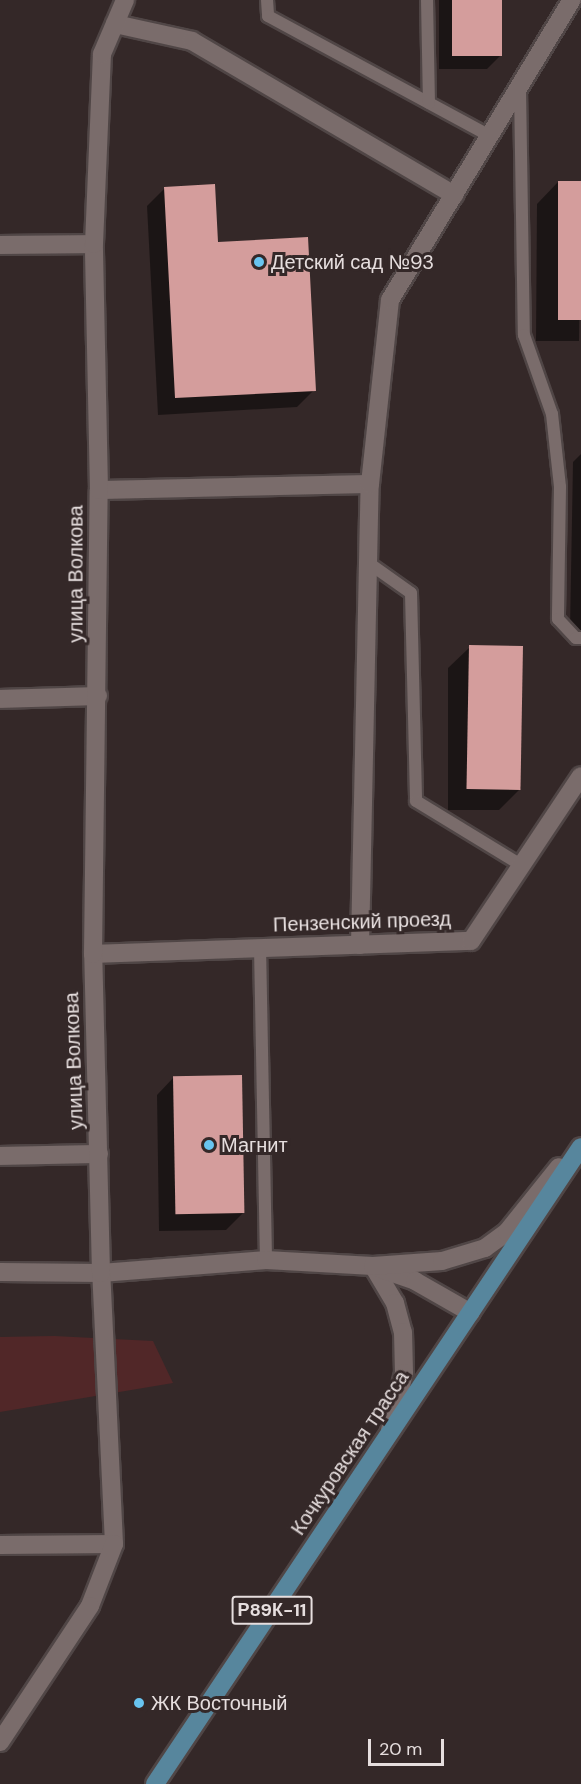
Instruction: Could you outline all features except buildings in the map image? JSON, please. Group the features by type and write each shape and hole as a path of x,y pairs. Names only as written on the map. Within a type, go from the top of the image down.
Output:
{"main road":[{"name":"Кочкуровская трасса","path":"155,1784 581,1148"}],"street":[{"name":"улица Волкова","path":"114,1544 100,1273 93,954 99,490 94,244 102,54 125,0"},
{"path":"360,945 370,484 390,300 572,0"},
{"path":"115,24 192,41 454,195"},
{"path":"0,245 94,244"},
{"path":"99,490 370,484"},
{"path":"0,699 98,696"},
{"name":"Пензенский проезд","path":"93,954 471,941 581,776"},
{"path":"0,1272 100,1273 266,1260 373,1266 442,1261 485,1248 507,1232 581,1140"},
{"name":"улица Волкова","path":"0,1156 99,1154"},
{"path":"373,1266 415,1281 471,1314"},
{"path":"373,1266 395,1303 403,1332 404,1373 388,1436"},
{"path":"0,1545 114,1544 90,1606 1,1737"}],"lane":[{"path":"267,0 268,16 490,136"},
{"path":"427,0 429,104"},
{"path":"520,85 524,335 552,414 560,488 558,619 576,638 581,638"},
{"path":"370,564 411,593 416,801 521,865"},
{"path":"260,947 266,1260"}],"shaded area":[{"path":"54,1336 153,1341 173,1383 0,1412 0,1337"}],"place":[{"name":"Детский сад №93","path":"259,262"},
{"name":"Магнит","path":"209,1145"},
{"name":"ЖК Восточный","path":"139,1703"}]}
